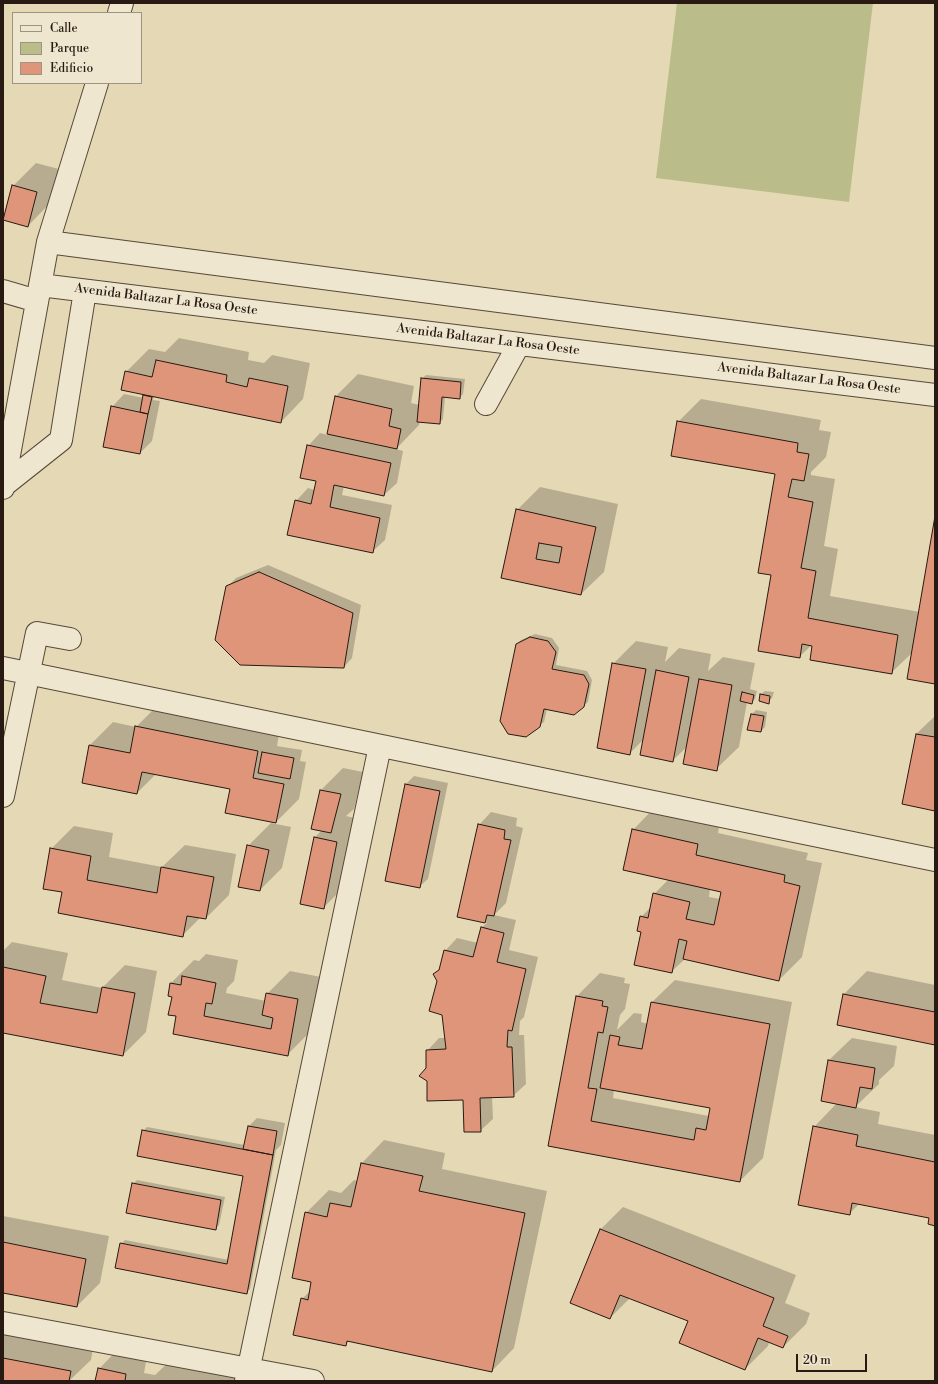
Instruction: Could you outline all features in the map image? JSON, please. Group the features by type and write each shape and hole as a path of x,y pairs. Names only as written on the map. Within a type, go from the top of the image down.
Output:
{"street":[{"path":"3,487 48,242 97,84"},
{"path":"48,242 935,358"},
{"path":"3,487 61,440 85,290"},
{"name":"Avenida Baltazar La Rosa Oeste","path":"3,291 39,293 85,290 935,395"},
{"path":"486,404 519,344"},
{"path":"3,796 37,633 70,639"},
{"path":"3,668 935,860"},
{"path":"247,1375 380,746"},
{"path":"3,1323 247,1375 313,1381"}],"green space":[{"path":"677,3 873,3 849,202 656,178"}],"building":[{"path":"12,185 37,192 28,227 3,220"},
{"path":"156,360 227,375 226,382 247,387 249,378 288,386 281,423 121,390 125,371 152,377"},
{"path":"421,378 461,382 460,399 442,397 440,424 417,422"},
{"path":"143,395 152,397 148,414 140,412"},
{"path":"335,396 392,409 389,426 401,429 397,449 327,434"},
{"path":"111,406 148,414 140,454 103,447"},
{"path":"677,421 798,443 797,452 809,454 804,481 792,479 788,497 813,502 801,568 816,571 808,618 898,635 892,674 810,660 812,646 802,644 800,658 758,651 771,575 758,573 775,474 671,456"},
{"path":"307,445 391,463 384,496 334,485 330,507 380,518 373,553 287,535 295,500 311,504 316,481 300,478"},
{"path":"516,509 596,527 581,595 501,578","holes":["539,543 562,547 559,563 536,559"]},
{"path":"935,516 935,684 907,679"},
{"path":"259,572 353,613 344,668 240,665 215,640 226,586"},
{"path":"530,637 548,641 556,652 552,669 584,675 589,684 584,707 574,715 544,709 540,727 526,737 508,734 500,721 516,644"},
{"path":"612,663 646,669 630,755 597,748"},
{"path":"656,670 689,677 673,762 640,755"},
{"path":"699,679 732,685 717,771 683,764"},
{"path":"742,692 754,695 752,704 740,701"},
{"path":"760,694 770,696 769,704 759,701"},
{"path":"751,714 764,716 761,732 747,730"},
{"path":"135,726 258,751 253,778 284,784 276,823 225,813 230,789 142,772 137,794 82,783 89,745 130,753"},
{"path":"916,734 935,737 935,811 902,804"},
{"path":"262,752 294,758 290,779 258,773"},
{"path":"405,784 440,791 420,888 385,881"},
{"path":"320,790 341,794 331,833 311,829"},
{"path":"478,824 505,830 504,839 511,840 494,916 487,915 485,923 457,917"},
{"path":"632,829 698,844 696,855 785,875 784,882 800,886 779,981 683,959 687,941 679,939 672,973 634,965 641,932 637,931 640,916 648,918 653,893 690,902 686,919 714,925 721,892 623,870"},
{"path":"314,837 337,842 324,909 300,904"},
{"path":"247,845 269,850 260,891 238,887"},
{"path":"50,848 91,856 87,880 157,893 161,867 214,877 206,919 187,916 183,937 58,913 62,892 43,889"},
{"path":"481,927 504,933 497,962 526,969 512,1031 508,1030 507,1047 512,1047 514,1097 480,1098 481,1132 464,1132 463,1100 427,1101 427,1081 419,1076 426,1068 426,1050 446,1049 442,1015 429,1011 437,981 433,974 439,970 444,950 473,957"},
{"path":"3,967 46,976 40,1003 97,1013 102,987 135,993 123,1056 3,1033"},
{"path":"182,976 216,983 212,1004 206,1003 204,1016 271,1029 273,1018 262,1015 266,993 298,999 288,1056 173,1034 176,1016 168,1015 172,997 168,996 170,983 181,985"},
{"path":"843,994 935,1012 935,1045 837,1025"},
{"path":"576,996 603,1001 602,1006 608,1007 603,1033 598,1032 588,1088 597,1089 591,1121 694,1140 696,1128 706,1130 710,1108 600,1088 610,1035 620,1037 618,1045 642,1049 651,1002 770,1024 740,1182 548,1146"},
{"path":"828,1060 875,1068 872,1089 860,1087 856,1108 821,1101"},
{"path":"248,1126 277,1131 273,1155 243,1149"},
{"path":"813,1126 858,1135 856,1146 935,1162 935,1226 928,1224 929,1218 852,1203 850,1215 798,1205"},
{"path":"142,1130 273,1155 247,1294 115,1268 120,1243 227,1264 243,1176 137,1156"},
{"path":"361,1163 423,1176 419,1191 525,1213 492,1372 347,1341 346,1346 293,1335 301,1298 308,1300 311,1282 292,1278 305,1212 327,1217 330,1203 351,1207"},
{"path":"132,1183 221,1200 216,1230 126,1213"},
{"path":"600,1229 774,1298 763,1326 788,1336 783,1348 758,1338 745,1370 679,1343 688,1321 620,1295 610,1319 570,1303"},
{"path":"3,1242 86,1259 77,1307 3,1293"},
{"path":"3,1358 71,1371 69,1381 3,1381"},
{"path":"98,1368 126,1374 125,1381 95,1381"}]}
